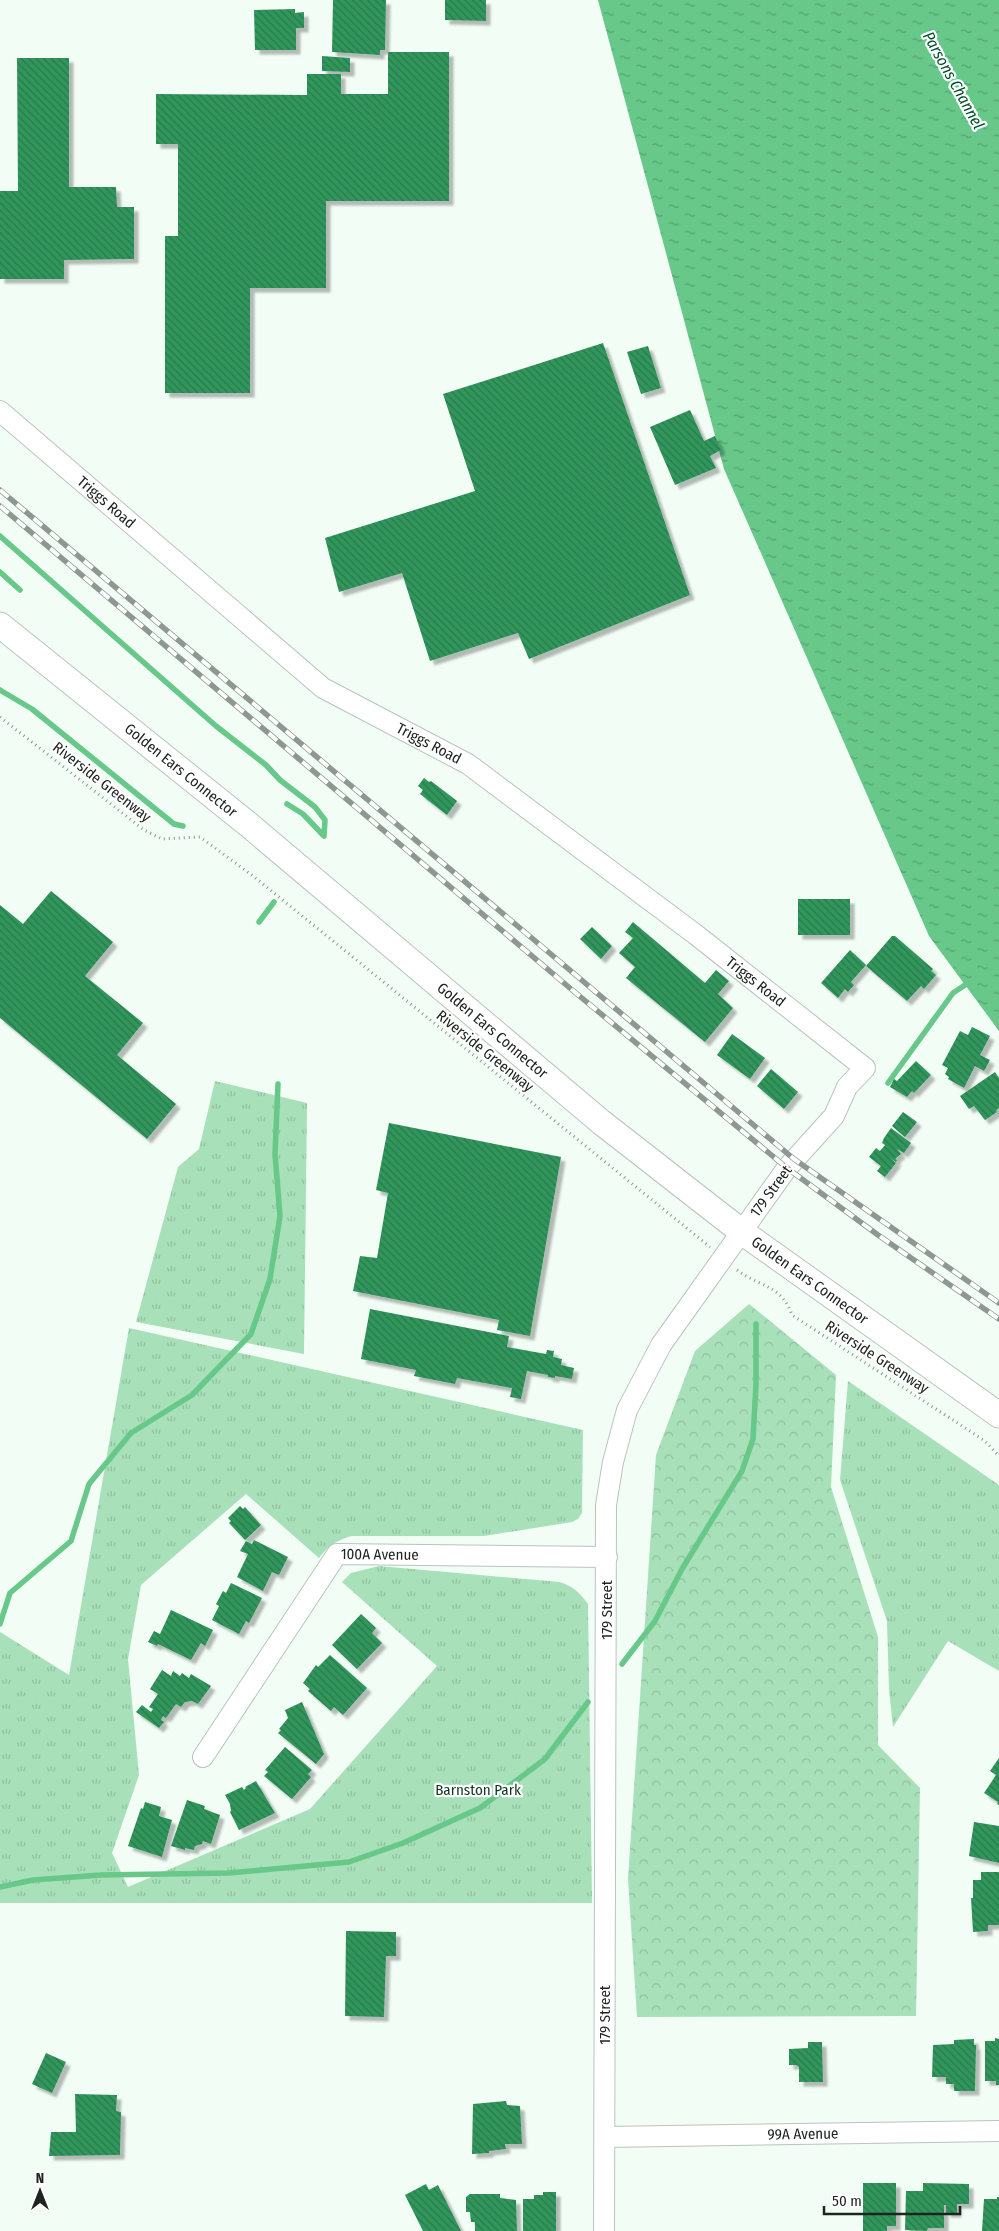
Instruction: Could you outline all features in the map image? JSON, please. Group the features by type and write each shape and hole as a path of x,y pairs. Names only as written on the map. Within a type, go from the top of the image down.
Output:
{"main road":[{"name":"Golden Ears Connector","path":"0,625 249,825 600,1122 742,1232 999,1415"}],"street":[{"name":"Triggs Road","path":"0,411 323,688 468,764 695,934 865,1068"},
{"name":"179 Street","path":"604,2231 606,1505 613,1462 627,1410 661,1345 794,1159 834,1116 847,1088 865,1068"},
{"name":"100A Avenue","path":"203,1757 337,1554 607,1557"},
{"name":"99A Avenue","path":"605,2137 999,2131"}],"path":[{"name":"Riverside Greenway","path":"0,717 144,830 162,839 200,837 253,876 704,1242"},
{"name":"Riverside Greenway","path":"746,1277 775,1290 789,1305 792,1315 985,1441 999,1456"}],"green space":[{"path":"215,1081 307,1103 304,1354 136,1322 178,1167 199,1149"},
{"path":"749,1304 836,1375 831,1487 878,1637 878,1745 920,1788 916,2016 637,2017 628,1879 656,1455 695,1351"},
{"name":"Barnston Park","path":"129,1328 583,1430 582,1513 578,1519 572,1522 484,1536 352,1536 333,1544 319,1558 246,1494 141,1585 128,1659 139,1775 112,1853 128,1887 310,1809 437,1666 342,1582 351,1573 379,1566 559,1582 575,1590 588,1604 592,1903 0,1903 0,1632 69,1675"},
{"path":"848,1381 999,1485 999,1671 948,1641 893,1727 889,1689 887,1621 840,1480"}],"water":[{"name":"Parsons Channel","path":"598,0 999,0 999,1031 929,936 724,469"}],"building":[{"path":"333,0 386,0 385,50 380,50 380,55 332,52"},
{"path":"445,0 486,0 486,21 445,20"},
{"path":"295,9 295,13 304,12 304,28 296,28 296,50 255,50 254,10"},
{"path":"388,52 449,52 449,201 326,201 326,288 250,288 250,393 165,393 165,236 178,236 178,144 156,144 156,94 307,95 307,74 341,74 341,94 388,94"},
{"path":"322,56 350,58 350,72 322,71"},
{"path":"17,58 69,58 69,187 116,187 117,207 134,207 134,259 64,260 64,279 0,279 0,191 18,191"},
{"path":"603,343 690,595 529,659 518,633 430,661 402,573 339,592 325,538 475,491 443,394"},
{"path":"648,346 661,388 641,394 627,352"},
{"path":"690,410 704,441 715,436 721,450 710,456 716,468 675,485 650,427"},
{"path":"424,778 429,782 431,781 457,801 447,815 420,794 423,790 418,786"},
{"path":"51,891 113,942 85,976 143,1023 117,1055 176,1104 147,1139 0,1018 0,905 23,924"},
{"path":"798,899 850,899 850,935 798,935"},
{"path":"633,922 705,983 716,970 729,981 718,994 733,1008 705,1042 626,978 635,967 619,953 633,938 625,932"},
{"path":"592,927 612,946 601,959 580,939"},
{"path":"892,936 895,936 933,969 931,971 936,975 924,989 921,986 907,1001 866,966"},
{"path":"850,950 866,965 851,982 854,985 848,992 845,989 838,998 821,983"},
{"path":"972,1027 990,1036 980,1055 990,1060 984,1071 975,1066 964,1088 948,1079 949,1077 945,1074 948,1068 942,1065 960,1031 968,1035"},
{"path":"732,1034 765,1058 750,1079 717,1055"},
{"path":"916,1061 931,1075 914,1093 912,1091 907,1097 890,1087 894,1079 897,1081"},
{"path":"771,1069 798,1092 784,1109 757,1086"},
{"path":"995,1072 999,1078 999,1108 996,1110 997,1112 985,1120 974,1106 969,1109 960,1096"},
{"path":"903,1112 917,1122 905,1137 892,1126"},
{"path":"389,1123 561,1157 530,1336 497,1330 499,1320 353,1291 360,1256 377,1258 388,1193 376,1190"},
{"path":"891,1128 911,1143 904,1153 897,1149 901,1154 895,1159 897,1160 896,1162 890,1158 896,1163 885,1177 877,1171 881,1166 869,1157 876,1148 880,1151 885,1145 882,1143"},
{"path":"370,1309 509,1336 507,1347 546,1354 547,1350 554,1351 553,1357 562,1359 561,1365 574,1368 572,1379 555,1376 555,1378 548,1377 548,1375 527,1371 521,1399 510,1397 512,1388 457,1378 455,1384 414,1376 416,1370 361,1359"},
{"path":"240,1506 243,1509 245,1507 261,1525 245,1540 229,1523 231,1521 228,1518"},
{"path":"254,1540 288,1557 279,1575 272,1572 263,1591 237,1577 248,1554 240,1551 246,1541 252,1544"},
{"path":"231,1583 262,1598 249,1623 246,1621 239,1634 212,1620 219,1606 216,1604 223,1591 226,1593"},
{"path":"171,1610 213,1630 205,1646 201,1643 191,1660 158,1644 157,1646 148,1642 154,1631 160,1634"},
{"path":"361,1614 376,1628 372,1633 382,1643 357,1669 332,1645"},
{"path":"330,1655 367,1688 343,1715 334,1707 331,1711 308,1691 310,1689 303,1683 316,1665 318,1667"},
{"path":"162,1670 171,1676 173,1671 180,1676 182,1673 189,1678 191,1674 211,1686 198,1704 192,1701 185,1702 181,1707 176,1704 166,1718 163,1716 161,1720 164,1722 159,1728 136,1712 142,1705 151,1712 153,1709 149,1707 158,1694 150,1689"},
{"path":"302,1702 324,1754 316,1764 278,1733 288,1718 285,1710"},
{"path":"285,1747 312,1770 308,1774 311,1777 292,1799 264,1776 268,1772 265,1770"},
{"path":"999,1758 999,1805 997,1804 998,1802 984,1793 996,1775 990,1771"},
{"path":"256,1781 275,1813 239,1830 230,1812 230,1804 225,1795 242,1787 244,1790 245,1787"},
{"path":"187,1800 205,1806 204,1809 220,1815 211,1844 203,1841 202,1844 195,1846 194,1850 185,1848 185,1850 171,1846"},
{"path":"145,1802 161,1807 159,1816 172,1820 162,1857 128,1846 141,1808 143,1809"},
{"path":"974,1822 999,1826 999,1863 969,1856"},
{"path":"981,1872 999,1872 999,1925 988,1925 988,1931 973,1932 971,1898 973,1898 973,1880 981,1880"},
{"path":"346,1931 396,1932 396,1956 386,1956 384,2017 345,2016"},
{"path":"995,2038 999,2039 999,2085 996,2085 996,2081 985,2081 985,2041 995,2041"},
{"path":"974,2039 974,2045 976,2045 975,2091 954,2091 954,2084 946,2084 946,2077 932,2077 933,2045 954,2044 954,2040"},
{"path":"808,2042 822,2042 823,2082 799,2082 799,2067 797,2065 789,2065 789,2049 808,2048"},
{"path":"46,2053 66,2062 52,2093 32,2084"},
{"path":"75,2094 117,2095 116,2111 121,2112 120,2155 49,2156 51,2132 76,2132"},
{"path":"506,2101 507,2105 520,2106 522,2144 505,2144 506,2149 472,2154 473,2104"},
{"path":"863,2183 896,2183 896,2226 887,2226 887,2231 863,2231"},
{"path":"923,2183 969,2184 969,2204 957,2204 957,2213 946,2213 946,2205 944,2205 944,2228 928,2228 927,2231 905,2230 906,2191 923,2191"},
{"path":"426,2184 429,2190 438,2185 461,2231 423,2231 405,2195"},
{"path":"543,2192 556,2192 556,2231 523,2231 523,2199 534,2199 534,2195 543,2195"},
{"path":"470,2194 500,2194 500,2198 516,2200 517,2231 475,2231 475,2222 471,2222 470,2212 466,2212 466,2197"},
{"path":"999,2197 999,2231 982,2231 984,2199 997,2199"}],"waterway":[{"path":"0,536 216,726 315,807 325,820 324,836"},
{"path":"0,572 20,590"},
{"path":"0,690 32,709 174,824 183,826"},
{"path":"287,804 303,814 324,836"},
{"path":"259,922 274,902"},
{"path":"888,1083 953,993 971,981"},
{"path":"0,1624 10,1593 71,1541 89,1484 131,1433 192,1395 251,1334 270,1279 280,1216 275,1154 278,1084"},
{"path":"622,1664 655,1621 682,1569 742,1471 753,1439 756,1384 756,1324"},
{"path":"0,1887 33,1880 101,1875 229,1873 349,1862 403,1843 480,1808 545,1759 588,1702"}],"railway":[{"path":"0,490 794,1159 999,1303"},
{"path":"0,506 571,989 787,1168 878,1235 999,1319"}]}
